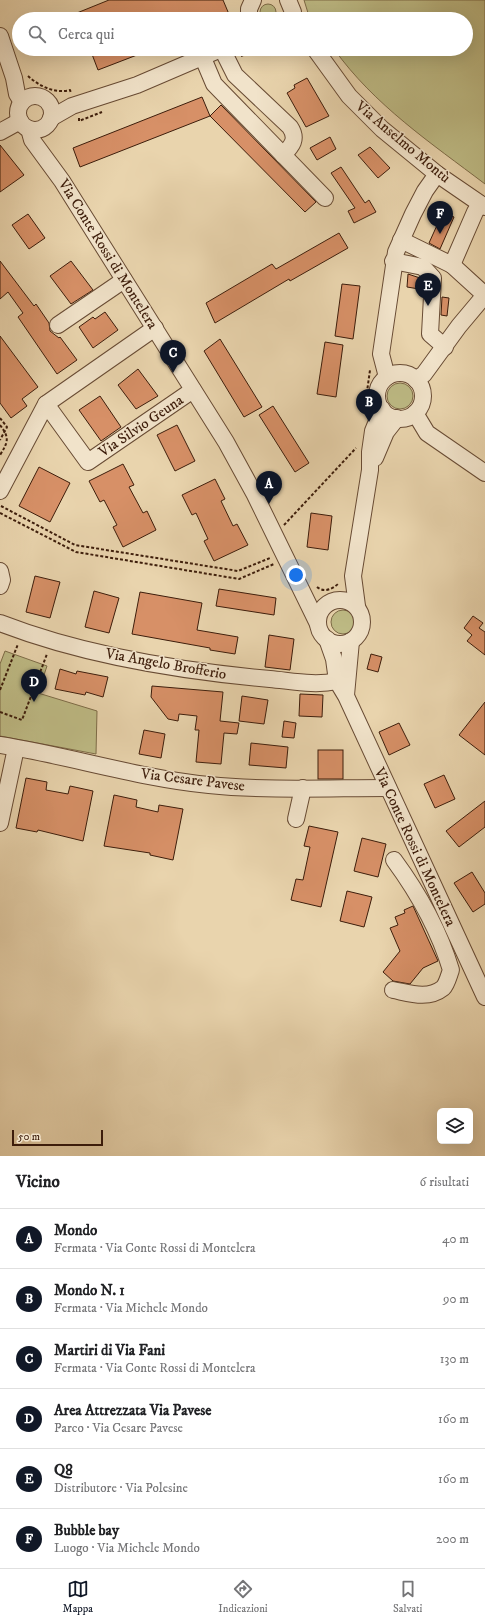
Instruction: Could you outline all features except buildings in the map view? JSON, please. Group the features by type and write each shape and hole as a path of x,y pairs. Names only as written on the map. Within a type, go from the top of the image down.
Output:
{"street":[{"path":"248,12 248,9 253,0"},
{"path":"288,0 293,12"},
{"path":"7,38 12,52"},
{"path":"13,56 21,77 17,94 28,99 43,98 39,120"},
{"path":"0,132 39,120 72,100 137,85 207,56"},
{"path":"225,56 235,75 290,126 294,133 293,143 283,155"},
{"name":"Via Anselmo Montù","path":"320,56 349,96 382,129 437,174 482,206"},
{"path":"203,58 214,84 324,198"},
{"name":"Via Conte Rossi di Montelera","path":"28,99 18,110 39,120 42,154 155,328 226,442 275,535 307,586 318,624"},
{"path":"387,377 381,354 393,261 400,240 425,191 437,174"},
{"path":"452,265 482,206"},
{"path":"400,240 452,265 485,295 424,374 416,380"},
{"path":"393,261 423,267 433,278 430,334 445,347"},
{"path":"58,325 124,280"},
{"path":"460,326 472,317 485,313"},
{"path":"0,491 46,404 155,328"},
{"path":"399,373 405,374 416,380 423,393 420,407 415,413 410,417 397,418 386,414 382,409 378,396 379,389 387,377 399,373"},
{"name":"Via Silvio Geuna","path":"46,404 88,462 194,390"},
{"path":"370,470 370,452 373,431 382,409"},
{"path":"415,413 427,433 485,473"},
{"path":"348,578 357,606 362,616 363,623 357,636 351,641 339,644 322,635 318,624 322,609 335,600 348,578 370,470 386,432 397,418"},
{"path":"0,571 2,580 0,586"},
{"path":"307,586 320,598 348,600 357,606"},
{"name":"Via Angelo Brofferio","path":"0,623 22,632 98,652 141,661 236,676 316,683 337,681"},
{"name":"Via Conte Rossi di Montelera","path":"327,639 334,658 337,681 346,696 485,997"},
{"name":"Via Conte Rossi di Montelera","path":"346,696 351,641"},
{"name":"Via Cesare Pavese","path":"0,746 16,748 120,771 208,785 303,788 388,788"},
{"path":"0,823 16,748"},
{"path":"296,819 303,788"},
{"path":"393,990 419,996 431,994 444,987 451,970 443,946 414,887 394,860"},
{"path":"414,887 430,880"}],"path":[{"path":"21,77 61,92 70,90 72,100"},
{"path":"364,414 370,370"},
{"path":"0,418 7,427 0,440"},
{"path":"0,425 7,434 7,443 0,455"},
{"path":"275,535 359,444 359,452"},
{"path":"0,505 75,544 238,571 276,556"},
{"path":"0,513 76,552 239,579 277,563"},
{"path":"307,586 320,590 330,590 348,578"},
{"path":"0,690 22,632"},
{"path":"0,712 22,720 52,640"}],"shaded area":[{"path":"304,0 485,0 485,184 424,138 385,106 367,88 340,56 473,56 473,12 308,12"},
{"path":"265,4 271,4 276,9 276,12 260,12 260,9"},
{"path":"400,383 409,387 413,396 409,405 400,409 391,405 387,396 391,387"},
{"path":"343,610 352,613 355,622 352,631 343,634 334,631 331,622 334,613"},
{"path":"5,651 47,666 38,693 97,711 96,754 0,736 0,664"}],"place":[{"name":"Bubble bay","path":"440,234"},
{"name":"Q8","path":"428,306"},
{"name":"Martiri di Via Fani","path":"173,373"},
{"name":"Mondo N. 1","path":"369,422"},
{"name":"Mondo","path":"269,504"},
{"name":"Area Attrezzata Via Pavese","path":"34,702"}]}
